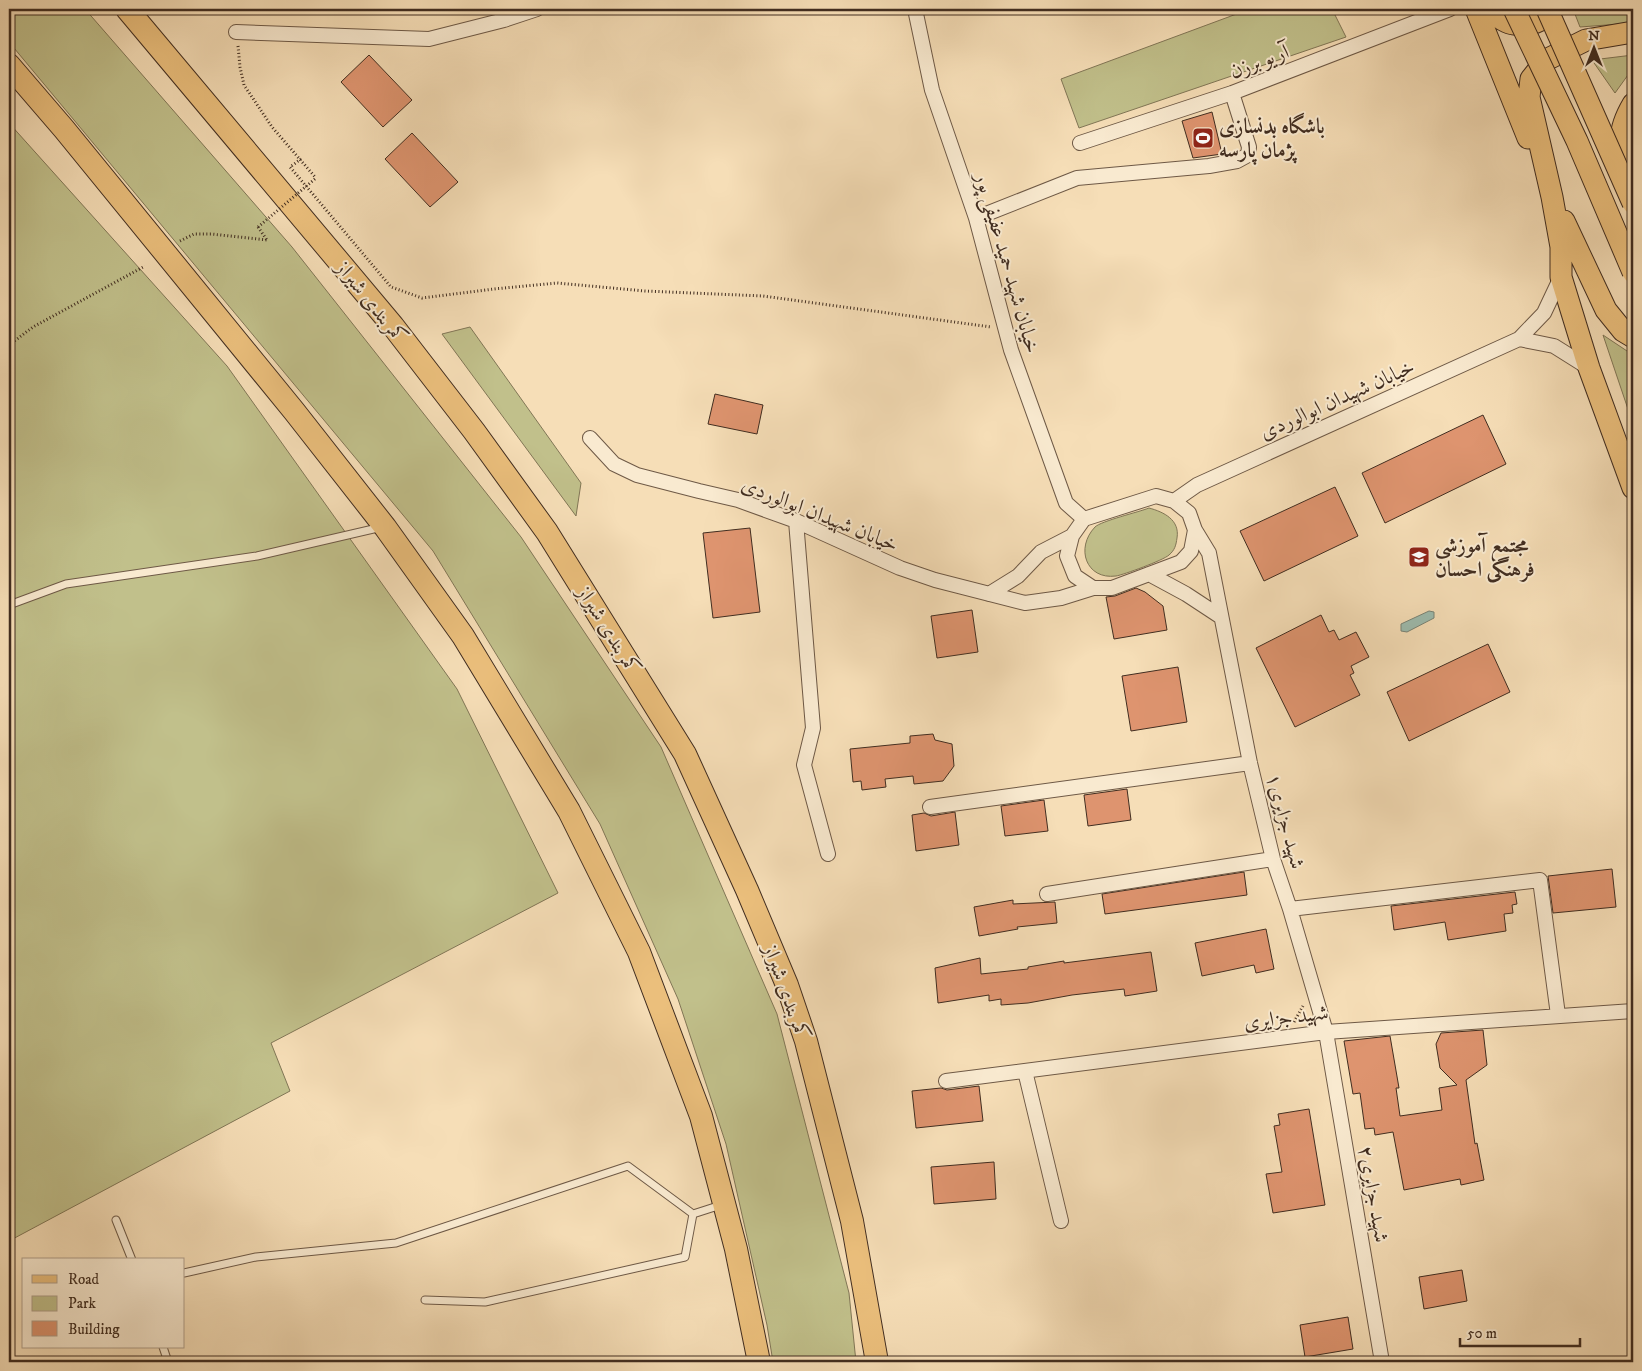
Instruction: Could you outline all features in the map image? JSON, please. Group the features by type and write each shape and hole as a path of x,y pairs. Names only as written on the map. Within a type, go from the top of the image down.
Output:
{"highway":[{"name":"کمربندی شیراز","path":"127,9 393,326 474,431 547,532 685,754 748,890 787,985 806,1040 852,1221 877,1362"},
{"path":"9,65 64,129 294,411 384,527 463,636 569,811 639,952 701,1116 736,1249 759,1362"}],"main road":[{"path":"1476,9 1552,197 1606,310 1623,332 1633,337"},
{"path":"1486,9 1514,24 1531,24 1541,21 1549,9"},
{"path":"1514,9 1577,141 1633,272"},
{"path":"1549,9 1633,202"},
{"path":"1633,32 1586,40 1546,60 1531,79 1529,97 1552,197 1561,247 1561,277 1589,368 1633,488"},
{"path":"1633,104 1622,126 1621,140 1623,153 1633,174"}],"street":[{"path":"236,32 428,39 504,20 537,9"},
{"name":"خیابان شهید حمید عفیفی پور","path":"915,9 932,90 976,218 1011,350 1066,503 1084,519"},
{"name":"آریو برزن","path":"1080,143 1232,93 1450,9"},
{"path":"976,218 1077,178 1209,166 1237,161 1248,155 1249,147 1232,93"},
{"name":"خیابان شهیدان ابوالوردی","path":"1174,501 1197,485 1519,339 1544,313 1561,277"},
{"path":"1519,339 1554,346 1589,368"},
{"name":"خیابان شهیدان ابوالوردی","path":"590,438 614,464 637,475 738,500 796,521 900,568 935,580 1025,602 1061,598 1093,588"},
{"path":"1156,496 1174,501 1189,513 1195,530 1192,551 1182,562 1112,588 1093,588 1075,576 1067,556 1072,536 1084,519 1156,496"},
{"path":"796,521 813,728 804,765 828,854"},
{"name":"شهید جزایری۱","path":"1195,530 1209,553 1250,763 1272,859 1290,909 1326,1032"},
{"path":"989,594 1018,576 1041,552 1072,536"},
{"path":"1149,574 1186,594 1221,617"},
{"path":"930,807 1250,763"},
{"path":"1047,894 1272,859"},
{"path":"1290,909 1540,880 1558,1016"},
{"name":"شهید جزایری","path":"946,1081 1326,1032 1633,1011"},
{"name":"شهید جزایری۲","path":"1326,1032 1382,1362"},
{"path":"1025,1071 1062,1221"}],"lane":[{"path":"9,605 66,584 257,556 384,527"},
{"path":"185,1273 256,1257 396,1243 628,1166 693,1214"},
{"path":"693,1214 724,1204"},
{"path":"425,1300 485,1302 685,1257 693,1214"},
{"path":"116,1220 131,1258"},
{"path":"163,1348 168,1362"}],"path":[{"path":"176,243 194,234 267,240 258,227 316,178 272,127 244,85 236,32"},
{"path":"301,159 290,167 391,287 422,298 494,289 557,284 645,291 763,296 1006,329"},
{"path":"9,345 33,327 145,266"},
{"path":"1290,1029 1303,1005"}],"green space":[{"path":"9,9 85,9 292,247 521,537 661,747 777,1014 849,1293 856,1362 773,1362 767,1325 726,1144 678,999 600,824 433,551 9,42"},
{"path":"1250,9 1332,9 1346,37 1079,128 1061,79"},
{"path":"1573,9 1629,9 1633,11 1633,23 1580,27"},
{"path":"1633,55 1633,68 1615,93 1592,60"},
{"path":"9,123 227,366 457,689 558,893 271,1043 290,1091 9,1241"},
{"path":"470,327 581,483 576,516 442,334"},
{"path":"1603,335 1633,355 1633,424"},
{"path":"1149,508 1170,518 1176,526 1177,541 1171,553 1152,564 1116,576 1106,576 1097,573 1091,568 1085,553 1089,535 1095,527 1112,519"}],"shaded area":[{"path":"1429,611 1434,612 1434,618 1407,632 1401,631 1401,624"}],"building":[{"path":"369,55 412,100 383,127 341,82"},
{"name":"باشگاه بدنسازی پژمان پارسه","path":"1212,112 1222,154 1193,158 1182,121"},
{"path":"412,133 458,182 430,207 385,159"},
{"path":"715,394 763,405 757,434 708,424"},
{"path":"1483,415 1506,464 1385,523 1362,473"},
{"path":"1335,487 1358,536 1264,581 1240,531"},
{"path":"750,528 760,612 713,618 703,533"},
{"path":"1136,588 1145,592 1163,606 1167,630 1114,639 1106,597 1115,596"},
{"path":"972,610 978,652 937,658 931,616"},
{"path":"1321,615 1329,632 1334,630 1339,640 1356,632 1369,657 1351,666 1354,673 1350,675 1360,695 1295,727 1256,648"},
{"path":"1488,644 1510,692 1409,741 1387,692"},
{"path":"1178,667 1187,722 1131,731 1122,676"},
{"path":"933,734 935,740 952,744 954,766 943,781 914,784 913,776 885,779 886,787 862,790 861,781 853,782 850,749 910,743 910,736"},
{"path":"1127,789 1131,820 1088,826 1084,795"},
{"path":"1044,800 1048,831 1005,836 1001,806"},
{"path":"955,812 959,845 916,851 912,815 924,813 931,816"},
{"path":"1612,869 1616,907 1553,913 1548,876"},
{"path":"1244,872 1247,895 1105,914 1102,894"},
{"path":"1515,892 1517,904 1512,905 1513,913 1504,914 1506,931 1448,940 1445,922 1394,930 1391,906"},
{"path":"1013,900 1013,904 1055,902 1057,923 1017,927 1018,929 979,936 974,907"},
{"path":"1266,929 1274,969 1256,973 1254,965 1202,976 1195,943"},
{"path":"1151,952 1157,991 1125,996 1124,989 1001,1005 1001,999 989,1001 989,995 938,1003 935,968 980,958 981,974 1028,969 1028,967 1064,961 1064,963"},
{"path":"1483,1030 1487,1065 1466,1080 1475,1144 1477,1143 1484,1180 1461,1185 1460,1179 1404,1190 1393,1132 1375,1135 1374,1128 1365,1129 1360,1093 1353,1094 1344,1041 1390,1036 1399,1088 1396,1088 1400,1116 1442,1110 1439,1088 1457,1085 1440,1068 1436,1044 1441,1033"},
{"path":"979,1086 983,1121 916,1128 912,1091 941,1088 947,1090"},
{"path":"1309,1109 1325,1205 1273,1213 1266,1174 1282,1172 1274,1126 1280,1125 1278,1114"},
{"path":"994,1162 996,1199 934,1204 931,1167"},
{"path":"1462,1270 1467,1301 1424,1309 1419,1277"},
{"path":"1348,1317 1353,1349 1305,1357 1300,1325"}],"place":[{"name":"باشگاه بدنسازی پژمان پارسه","path":"1203,138"},
{"name":"مجتمع آموزشی فرهنگی احسان","path":"1419,557"}]}
